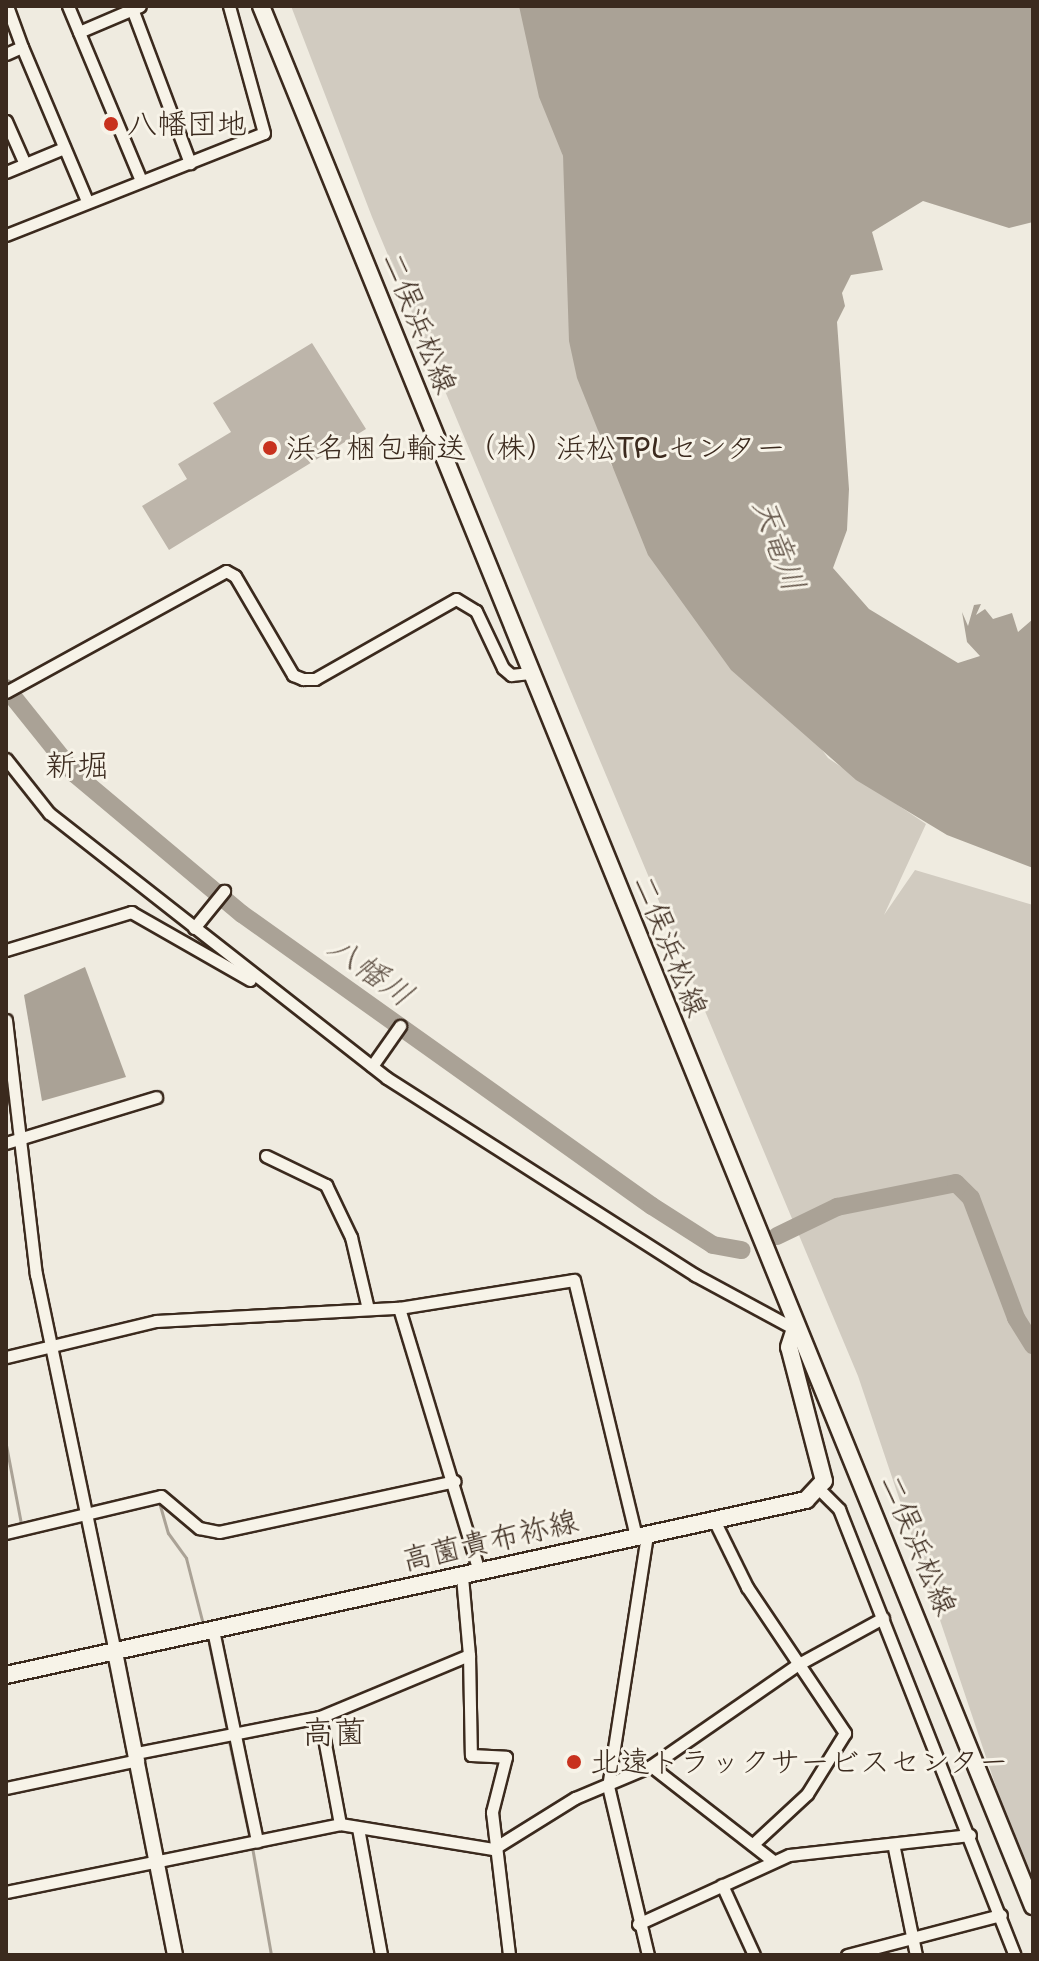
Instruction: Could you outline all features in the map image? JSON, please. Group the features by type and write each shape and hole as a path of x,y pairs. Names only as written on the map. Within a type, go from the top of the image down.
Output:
{"main road":[{"name":"二俣浜松線","path":"261,6 795,1329 1033,1906"},
{"path":"795,1329 789,1347 823,1469 820,1490"},
{"name":"高薗貴布祢線","path":"6,1675 806,1500 820,1490"}],"street":[{"path":"7,6 87,201"},
{"path":"68,6 140,178"},
{"path":"6,235 140,178 190,163 264,133 252,72 229,6"},
{"path":"79,32 134,7 190,163"},
{"path":"6,54 22,47"},
{"path":"6,121 25,164"},
{"path":"6,172 64,148"},
{"path":"6,692 226,571 235,576 293,675 303,679 315,679 456,599 476,611 503,668 511,675 530,673"},
{"path":"6,759 49,813 372,1066 695,1275 795,1329"},
{"path":"194,928 224,891"},
{"path":"6,950 131,912 276,993"},
{"path":"6,1020 23,1138 36,1274 53,1345 175,1955"},
{"path":"372,1066 400,1026"},
{"path":"6,1143 156,1097"},
{"path":"266,1156 326,1185 351,1237 368,1309"},
{"path":"6,1357 156,1321 399,1308 574,1280 641,1536 608,1786 638,1924 648,1955"},
{"path":"399,1308 430,1420 455,1481 479,1572"},
{"path":"6,1533 161,1496 209,1533 455,1481"},
{"path":"820,1490 839,1509 1015,1955"},
{"path":"714,1520 797,1665 845,1733 807,1794 754,1843"},
{"path":"462,1576 469,1655 471,1755 506,1757 492,1812 493,1849 509,1955"},
{"path":"6,1892 340,1824 493,1849 575,1798 651,1766 797,1665 883,1618"},
{"path":"213,1630 253,1842"},
{"path":"6,1788 231,1734 320,1717 469,1655"},
{"path":"320,1717 340,1824"},
{"path":"651,1766 754,1843 773,1861"},
{"path":"358,1828 381,1955"},
{"path":"638,1924 773,1861 837,1846 894,1848 970,1835"},
{"path":"894,1848 916,1936 916,1955"},
{"path":"722,1885 754,1955"},
{"path":"847,1955 1001,1915"}],"shaded area":[{"path":"291,6 534,6 563,156 601,451 828,758 926,824 884,915 915,870 1033,905 1033,1897 858,1376 372,217"}],"water":[{"name":"天竜川","path":"519,6 1033,6 1033,222 1009,228 923,201 872,232 883,270 851,275 842,293 845,306 837,322 849,489 847,530 833,568 869,609 958,663 980,656 967,642 962,612 968,626 974,605 981,604 976,615 985,609 993,619 1012,613 1018,632 1033,619 1033,868 947,835 856,780 731,670 648,555 577,378 569,341 563,156 539,97"},
{"path":"85,967 126,1077 42,1101 24,995"}],"building":[{"name":"浜名梱包輸送（株）浜松TPLセンター","path":"312,343 366,429 169,550 142,506 187,479 178,464 231,432 213,403"}],"waterway":[{"name":"八幡川","path":"6,688 75,774 242,914 652,1206 713,1245 742,1250"},
{"name":"八幡川","path":"777,1236 837,1207 956,1183 971,1198 1016,1318 1033,1345"},
{"path":"6,1445 21,1524"},
{"path":"92,1506 154,1491"},
{"path":"159,1502 168,1533 186,1558 203,1624"},
{"path":"54,1516 77,1510"},
{"path":"209,1644 227,1730"},
{"path":"228,1737 250,1840"},
{"path":"252,1847 271,1955"}],"place":[{"name":"八幡団地","path":"111,124"},
{"name":"浜名梱包輸送（株）浜松TPLセンター","path":"270,448"},
{"name":"北遠トラックサービスセンター","path":"574,1762"}],"district":[{"name":"新堀","path":"77,765"},
{"name":"高薗","path":"334,1732"}]}
